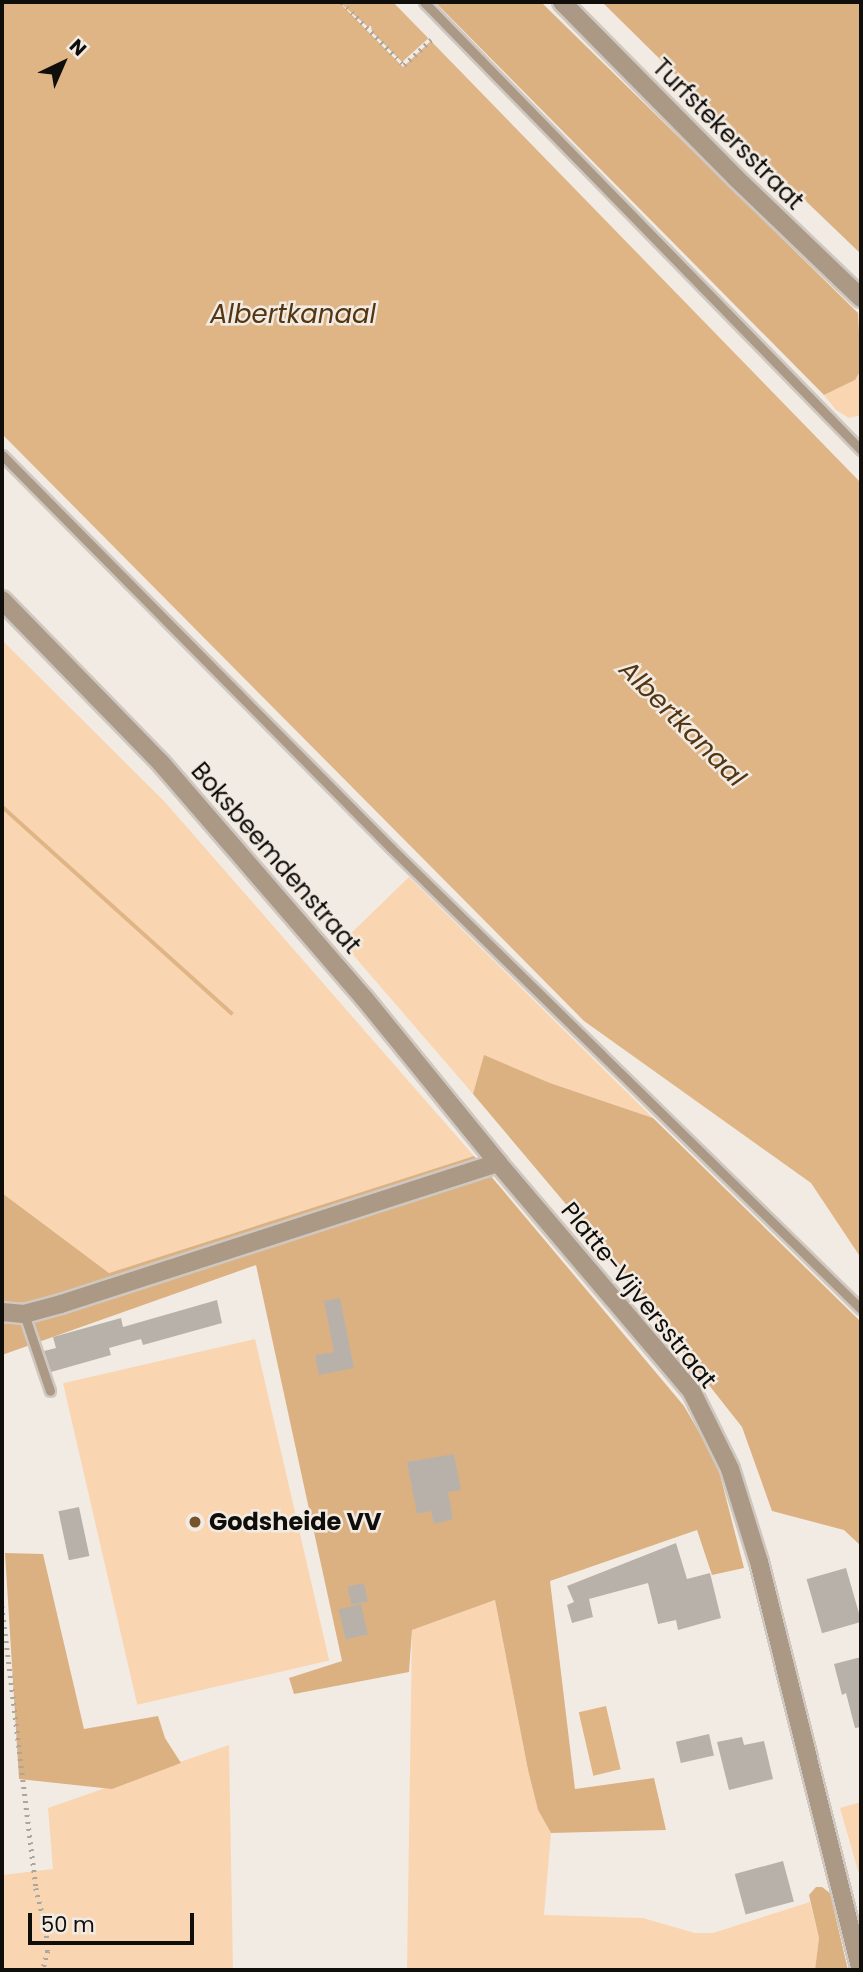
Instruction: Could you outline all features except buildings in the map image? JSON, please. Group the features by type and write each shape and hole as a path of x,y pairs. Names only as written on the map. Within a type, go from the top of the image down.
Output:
{"street":[{"name":"Turfstekersstraat","path":"562,2 736,178 861,298"},
{"name":"Boksbeemdenstraat","path":"2,600 162,763 364,998 498,1163"},
{"path":"2,1312 23,1314 498,1163"},
{"name":"Platte-Vijversstraat","path":"498,1163 692,1392 730,1469 759,1562 861,1970"}],"lane":[{"path":"424,2 861,450"},
{"path":"2,455 391,848 861,1309"},
{"path":"23,1314 50,1391"}],"path":[{"path":"342,2 404,65 431,40"},
{"path":"2,1606 36,1888 47,1929 48,1951 43,1970"}],"shaded area":[{"path":"435,2 541,2 858,313 861,370 855,380 824,395"},
{"path":"602,2 861,2 861,254 740,138"},
{"path":"861,370 861,415 849,418 836,410 824,395 855,380"},
{"path":"2,640 164,801 474,1156 109,1273 2,1193"},
{"path":"409,877 653,1118 550,1083 485,1056 473,1094 342,942"},
{"path":"484,1055 550,1083 653,1118 861,1322 861,1546 844,1530 772,1511 742,1427 570,1209 473,1094"},
{"path":"474,1156 684,1406 717,1463 744,1568 712,1575 697,1530 550,1581 575,1789 654,1778 666,1830 551,1833 538,1810 528,1770 495,1600 412,1630 409,1672 294,1694 289,1678 342,1661 256,1265 2,1355 2,1193 109,1273"},
{"name":"Godsheide VV","path":"255,1339 329,1661 137,1705 63,1383"},
{"path":"5,1553 43,1554 84,1729 158,1716 165,1738 181,1763 112,1789 19,1779"},
{"path":"495,1600 528,1770 538,1810 551,1833 544,1915 643,1918 695,1933 713,1933 810,1902 819,1938 815,1970 407,1970 412,1630"},
{"path":"229,1745 233,1970 2,1970 2,1875 53,1869 48,1808"},
{"path":"861,1802 861,1881 840,1808"},
{"path":"816,1887 822,1887 830,1893 848,1970 815,1970 819,1938 809,1895"}],"water":[{"name":"Albertkanaal","path":"2,2 393,2 861,483 861,1258 811,1183 584,1021 2,434"},
{"path":"2,804 234,1013 231,1016 2,809"},
{"path":"606,1706 621,1769 593,1776 579,1712"}],"pier":[{"path":"339,2 367,26 371,26 372,32 402,62 431,36 434,38 403,67"}],"place":[{"name":"Godsheide VV","path":"195,1522"}]}
